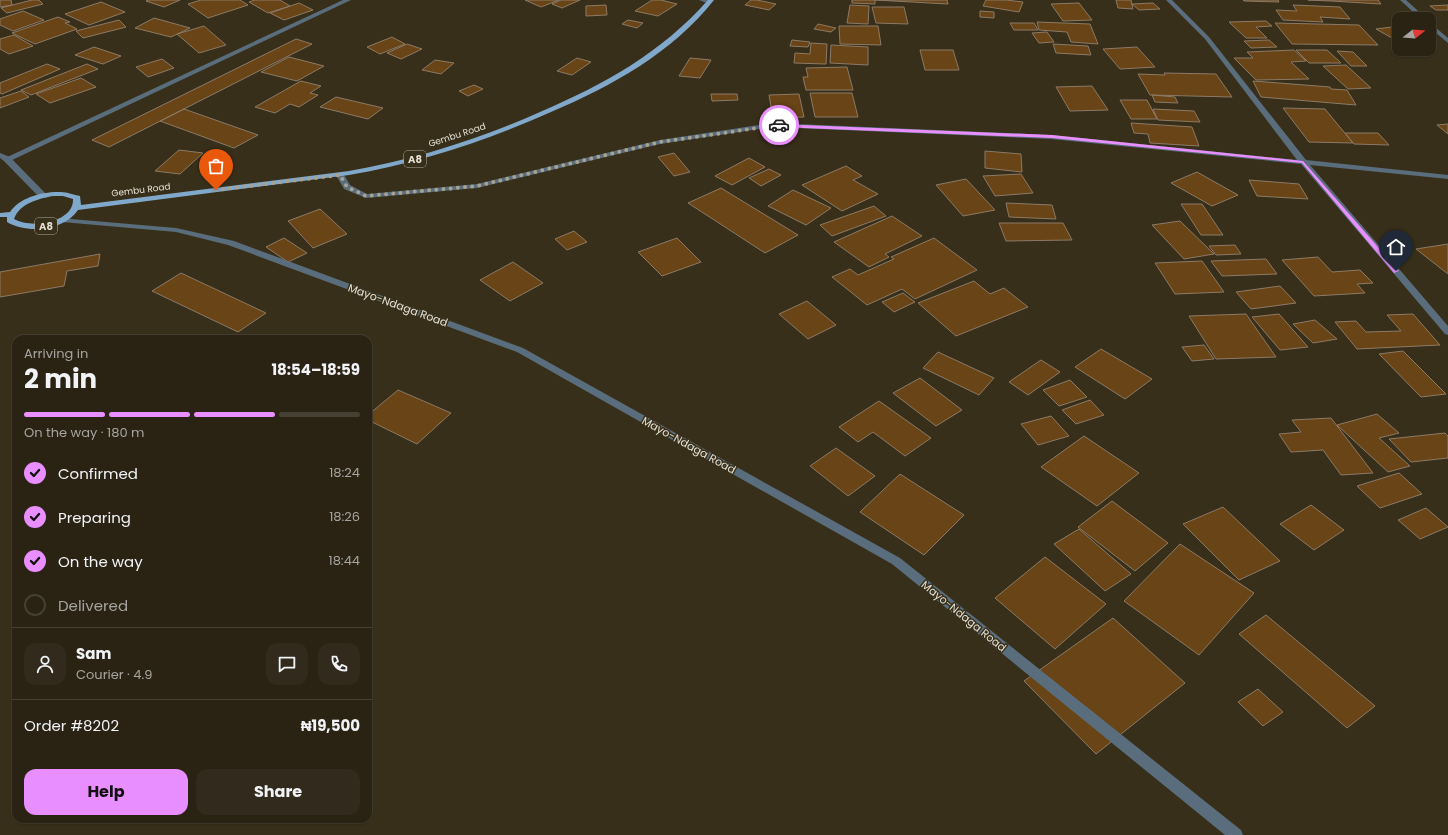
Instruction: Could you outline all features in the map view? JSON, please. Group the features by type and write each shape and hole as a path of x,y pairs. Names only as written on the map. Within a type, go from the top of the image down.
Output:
{"main road":[{"name":"Gembu Road","path":"11,214 10,220 15,225 24,228 49,225 62,220 78,208 340,175 403,162 478,140 589,93 631,69 668,43 700,14 707,1"},
{"path":"0,215 11,214 23,203 53,194 71,195 77,198 79,202 78,208"}],"street":[{"path":"7,159 348,0"},
{"path":"1168,0 1207,38 1303,162 1448,332"},
{"path":"1403,0 1416,12"},
{"path":"1436,30 1448,41"},
{"path":"340,175 347,187 366,196 477,186 660,142 773,125 1052,137 1448,177"},
{"path":"0,155 7,159 43,196"},
{"name":"Mayo-Ndaga Road","path":"62,220 176,230 231,243 520,350 896,561 1236,835"}],"building":[{"path":"0,0 11,0 12,5 0,7"},
{"path":"32,0 39,0 43,4 7,13 1,8"},
{"path":"180,0 164,7 146,1"},
{"path":"201,0 240,0 248,5 208,18 188,4"},
{"path":"255,0 280,0 290,6 268,13 249,2"},
{"path":"525,0 559,0 541,7"},
{"path":"561,0 580,0 562,8 552,4"},
{"path":"652,0 661,0 677,4 658,16 635,11"},
{"path":"751,0 776,4 769,10 745,5"},
{"path":"852,0 875,0 875,4 852,3"},
{"path":"875,0 947,0 948,4"},
{"path":"986,0 1023,2 1019,12 983,6"},
{"path":"1116,0 1131,0 1133,9 1118,8"},
{"path":"1243,0 1278,0 1279,2 1244,1"},
{"path":"1308,0 1378,0 1381,4 1331,1"},
{"path":"101,2 125,12 89,25 65,14"},
{"path":"299,3 313,10 284,20 270,13"},
{"path":"1079,3 1092,20 1063,21 1051,4"},
{"path":"1153,3 1160,9 1139,10 1132,4"},
{"path":"606,5 607,15 586,16 586,6"},
{"path":"850,5 869,6 868,24 847,23"},
{"path":"1293,5 1340,7 1350,19 1320,17 1323,22 1283,20 1276,10 1297,11"},
{"path":"1448,5 1448,10 1436,10 1430,6"},
{"path":"872,7 904,7 908,24 876,23"},
{"path":"23,11 44,20 13,31 0,25 0,19"},
{"path":"980,11 994,12 994,18 980,17"},
{"path":"58,17 70,22 65,23 77,29 35,44 12,33"},
{"path":"154,18 190,28 171,37 135,28"},
{"path":"119,20 126,27 83,38 76,31"},
{"path":"628,20 643,23 637,28 622,24"},
{"path":"1266,21 1272,26 1256,27 1267,38 1246,38 1229,22"},
{"path":"1037,22 1090,24 1098,44 1071,42 1067,32 1039,30"},
{"path":"1010,23 1034,23 1038,30 1014,30"},
{"path":"1275,23 1359,25 1378,45 1292,44"},
{"path":"818,24 836,28 831,32 814,29"},
{"path":"204,26 226,45 199,53 177,34"},
{"path":"839,26 878,26 881,45 840,44"},
{"path":"1392,27 1392,38 1376,29"},
{"path":"1047,32 1054,42 1039,43 1032,33"},
{"path":"14,35 33,46 9,54 0,49 0,39"},
{"path":"392,37 405,44 380,54 367,47"},
{"path":"296,39 312,44 109,147 92,140"},
{"path":"792,40 810,42 808,47 790,46"},
{"path":"1269,40 1277,47 1251,48 1244,41"},
{"path":"811,43 827,44 826,64 794,63 795,53 810,54"},
{"path":"407,44 422,49 401,59 387,53"},
{"path":"1053,44 1088,46 1091,55 1056,53"},
{"path":"831,45 868,47 868,65 830,63"},
{"path":"94,47 121,56 103,64 75,55"},
{"path":"1137,47 1155,67 1120,69 1103,49"},
{"path":"920,50 953,50 959,70 925,70"},
{"path":"1294,50 1306,61 1291,62 1309,79 1256,80 1234,58 1253,58 1247,52"},
{"path":"1296,50 1327,50 1341,63 1309,63"},
{"path":"1337,51 1353,52 1367,66 1351,66"},
{"path":"289,57 324,66 297,81 261,72"},
{"path":"577,58 591,62 572,75 557,71"},
{"path":"690,58 711,60 700,78 679,76"},
{"path":"162,59 174,68 148,77 136,67"},
{"path":"435,60 454,63 441,74 422,70"},
{"path":"47,64 60,69 2,94 0,93 0,83"},
{"path":"87,64 98,69 31,95 21,90"},
{"path":"1346,65 1371,88 1348,89 1323,66"},
{"path":"847,67 853,90 806,90 803,77 808,77 806,68"},
{"path":"1164,73 1216,74 1232,97 1150,95 1138,74 1165,75"},
{"path":"81,78 96,87 50,103 36,94"},
{"path":"301,81 321,86 310,93 318,95 299,107 290,104 275,113 255,107"},
{"path":"1253,81 1330,87 1331,89 1347,90 1356,105 1261,97"},
{"path":"474,85 483,89 468,96 459,91"},
{"path":"1092,86 1108,110 1070,111 1056,87"},
{"path":"21,91 29,97 0,108 0,98"},
{"path":"810,93 852,93 858,117 815,117"},
{"path":"711,94 737,94 738,100 712,101"},
{"path":"799,94 804,117 773,118 769,95"},
{"path":"1152,95 1175,97 1178,103 1155,102"},
{"path":"336,97 383,108 368,119 320,107"},
{"path":"1120,100 1147,100 1157,119 1131,119"},
{"path":"1283,108 1325,109 1353,143 1309,142"},
{"path":"184,109 258,135 234,148 160,121"},
{"path":"1153,109 1194,111 1200,122 1158,120"},
{"path":"1131,123 1192,127 1199,146 1150,143 1148,134 1134,133"},
{"path":"1448,124 1448,134 1437,125"},
{"path":"1345,133 1378,133 1389,145 1354,144"},
{"path":"179,150 203,153 180,174 155,171"},
{"path":"985,151 1021,154 1022,172 985,168"},
{"path":"674,153 690,172 674,176 658,157"},
{"path":"749,158 765,167 732,185 715,176"},
{"path":"846,166 862,176 853,180 878,194 842,211 802,185"},
{"path":"769,169 781,175 761,186 749,178"},
{"path":"1197,172 1238,195 1212,206 1171,183"},
{"path":"1021,174 1033,193 995,196 983,176"},
{"path":"966,179 995,210 963,216 936,185"},
{"path":"1249,180 1299,184 1308,199 1257,196"},
{"path":"721,188 798,235 765,253 688,203"},
{"path":"793,190 831,208 806,225 768,206"},
{"path":"1006,203 1052,205 1056,219 1009,217"},
{"path":"1181,204 1202,204 1223,235 1201,235"},
{"path":"874,206 886,216 832,236 820,225"},
{"path":"320,209 347,234 313,248 288,221"},
{"path":"892,216 922,236 885,254 889,257 869,267 834,242"},
{"path":"1180,221 1214,254 1184,259 1152,225"},
{"path":"999,223 1063,223 1072,240 1006,241"},
{"path":"574,231 587,242 567,250 555,239"},
{"path":"284,238 307,253 288,262 266,247"},
{"path":"677,238 701,262 662,276 638,252"},
{"path":"934,238 977,270 915,299 902,289 867,305 832,277 850,269 858,275 894,259 891,257"},
{"path":"1448,244 1448,274 1416,249"},
{"path":"1235,245 1241,254 1216,255 1209,246"},
{"path":"100,254 98,266 67,271 64,286 0,297 0,272"},
{"path":"1318,257 1332,272 1360,270 1373,283 1357,284 1365,293 1314,296 1282,260"},
{"path":"1266,259 1277,274 1222,276 1211,261"},
{"path":"1202,261 1224,292 1175,294 1155,263"},
{"path":"513,262 543,283 510,301 480,280"},
{"path":"181,273 266,313 238,332 152,291"},
{"path":"974,281 990,294 1004,288 1028,307 956,336 918,303"},
{"path":"1280,286 1296,303 1251,309 1236,292"},
{"path":"903,293 915,302 894,312 882,302"},
{"path":"807,301 836,325 808,339 779,314"},
{"path":"1246,314 1276,357 1216,359 1189,316"},
{"path":"1279,314 1308,347 1280,350 1252,317"},
{"path":"1413,314 1440,345 1357,349 1335,322 1356,321 1366,332 1401,331 1387,315"},
{"path":"1315,320 1337,339 1313,343 1293,324"},
{"path":"1204,345 1214,359 1192,361 1182,347"},
{"path":"1101,349 1152,379 1125,399 1075,367"},
{"path":"1403,351 1446,394 1421,397 1379,354"},
{"path":"938,352 994,378 979,395 923,368"},
{"path":"1041,360 1060,372 1028,395 1009,382"},
{"path":"920,378 962,410 936,426 893,393"},
{"path":"1070,380 1087,397 1059,406 1043,390"},
{"path":"398,390 451,413 417,444 372,422 372,412"},
{"path":"1090,400 1104,415 1076,424 1062,410"},
{"path":"879,401 931,438 905,456 873,432 858,442 839,427"},
{"path":"1377,414 1399,433 1379,438 1410,466 1388,472 1337,425"},
{"path":"1051,416 1069,436 1038,445 1021,424"},
{"path":"1331,418 1373,473 1341,475 1323,450 1291,452 1279,434 1301,432 1292,420"},
{"path":"1445,433 1448,436 1448,458 1411,462 1389,439"},
{"path":"1084,436 1139,473 1097,506 1041,467"},
{"path":"836,448 875,476 848,496 810,466"},
{"path":"1399,473 1422,494 1380,508 1357,486"},
{"path":"900,474 964,515 924,555 860,512"},
{"path":"1112,501 1168,543 1135,571 1078,527"},
{"path":"1311,505 1344,530 1314,550 1280,524"},
{"path":"1223,507 1280,561 1239,580 1183,524"},
{"path":"1426,508 1448,527 1420,539 1398,520"},
{"path":"1079,529 1131,574 1105,591 1054,544"},
{"path":"1180,544 1254,593 1199,655 1124,601"},
{"path":"1045,557 1106,604 1055,649 995,598"},
{"path":"1266,615 1375,706 1347,728 1239,634"},
{"path":"1113,618 1185,683 1096,754 1024,681"},
{"path":"1258,689 1283,712 1263,726 1238,702"}],"way so far":[{"path":"216,190 340,175 347,187 366,196 477,186 660,142 779,125"}],"route":[{"path":"779,125 1052,137 1303,162 1396,271"}]}
